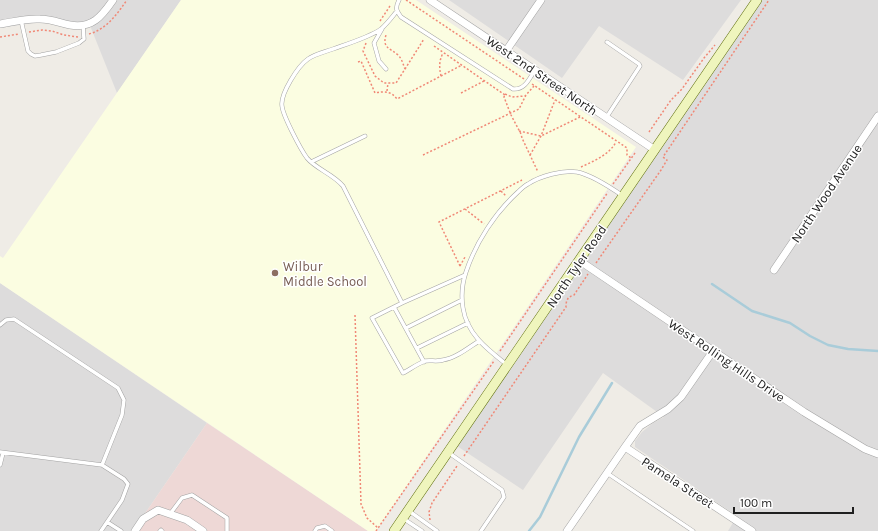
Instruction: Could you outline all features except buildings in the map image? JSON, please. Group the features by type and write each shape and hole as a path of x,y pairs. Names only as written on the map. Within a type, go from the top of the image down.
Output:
{"main road":[{"name":"North Tyler Road","path":"394,531 757,0"}],"street":[{"path":"0,24 21,20 40,19 77,26 83,25 94,21 104,13 112,0"},
{"name":"West 2nd Street North","path":"430,0 655,150"},
{"path":"506,51 541,0"},
{"name":"North Wood Avenue","path":"774,270 878,116"},
{"name":"West Rolling Hills Drive","path":"580,261 804,412 865,449 878,454"},
{"path":"567,531 640,426 668,409 681,398 713,351"},
{"name":"Pamela Street","path":"625,447 752,531"},
{"path":"135,531 143,519 158,510 188,520 203,531"}],"lane":[{"path":"399,0 396,5 397,11 401,17 513,90 519,90 524,86 535,70"},
{"path":"397,11 380,29 372,34 316,55 307,60 296,72 285,91 282,97 282,105 284,113 308,160 331,174 343,186 402,303"},
{"path":"21,20 28,51 35,56 56,52 79,43 84,39 83,25"},
{"path":"383,26 374,43 379,60 386,69"},
{"path":"606,118 640,66 607,42"},
{"path":"311,162 365,136"},
{"path":"508,366 479,341 468,323 463,309 462,289 465,275 484,233 500,211 527,184 546,176 567,172 578,172 599,180 624,196"},
{"path":"465,275 372,318 403,373 424,362 434,360 442,361 466,350 479,341"},
{"path":"406,328 462,300"},
{"path":"394,307 424,362"},
{"path":"0,325 6,320 14,319 118,388 124,400 122,415 102,465"},
{"path":"417,348 468,323"},
{"path":"0,465 2,453 102,465 124,479 128,484 122,500 101,531"},
{"path":"448,453 502,490 504,497 481,531"},
{"path":"607,473 693,531"},
{"path":"170,514 182,498 192,495 227,518 227,531"},
{"path":"406,514 422,531"},
{"path":"406,514 437,531"},
{"path":"107,522 122,531"},
{"path":"315,531 317,528 325,526 332,531"}],"path":[{"path":"406,0 627,148 627,155 631,158"},
{"path":"391,6 366,42 364,51 375,76 384,83 396,83 424,39"},
{"path":"386,32 384,40 385,44 389,49 398,55 405,69"},
{"path":"649,132 671,100 682,89 704,58 719,41"},
{"path":"430,43 505,95 512,97 525,96 534,86"},
{"path":"441,76 439,64 443,52"},
{"path":"358,62 366,58"},
{"path":"361,61 375,93 386,91 394,95 396,99 462,65"},
{"path":"461,93 484,81"},
{"path":"386,91 388,83"},
{"path":"423,155 519,109 526,94"},
{"path":"505,95 504,97 510,113 538,172"},
{"path":"530,155 541,136 555,100"},
{"path":"519,131 541,136 580,117"},
{"path":"611,188 635,152"},
{"path":"501,191 507,198"},
{"path":"464,209 484,224"},
{"path":"355,315 361,504 366,518 378,528"}],"shaded area":[{"path":"0,0 181,0 117,93 89,23 40,22 0,28"},
{"name":"Wilbur Middle School","path":"181,0 416,0 636,147 376,531 368,531 0,283 0,256 3,258"},
{"path":"449,0 741,0 683,80 599,26 562,78"},
{"path":"757,0 878,0 878,531 728,531 737,516 635,447 635,441 642,432 653,423 664,417 603,373 523,490 454,444"},
{"path":"0,283 207,423 133,531 0,531"},
{"path":"207,423 368,531 133,531"}],"waterway":[{"path":"712,284 752,311 790,323 810,336 828,345 848,349 878,351"},
{"path":"529,531 540,517 579,437 612,383"}],"place":[{"name":"Wilbur Middle School","path":"275,273"}]}
